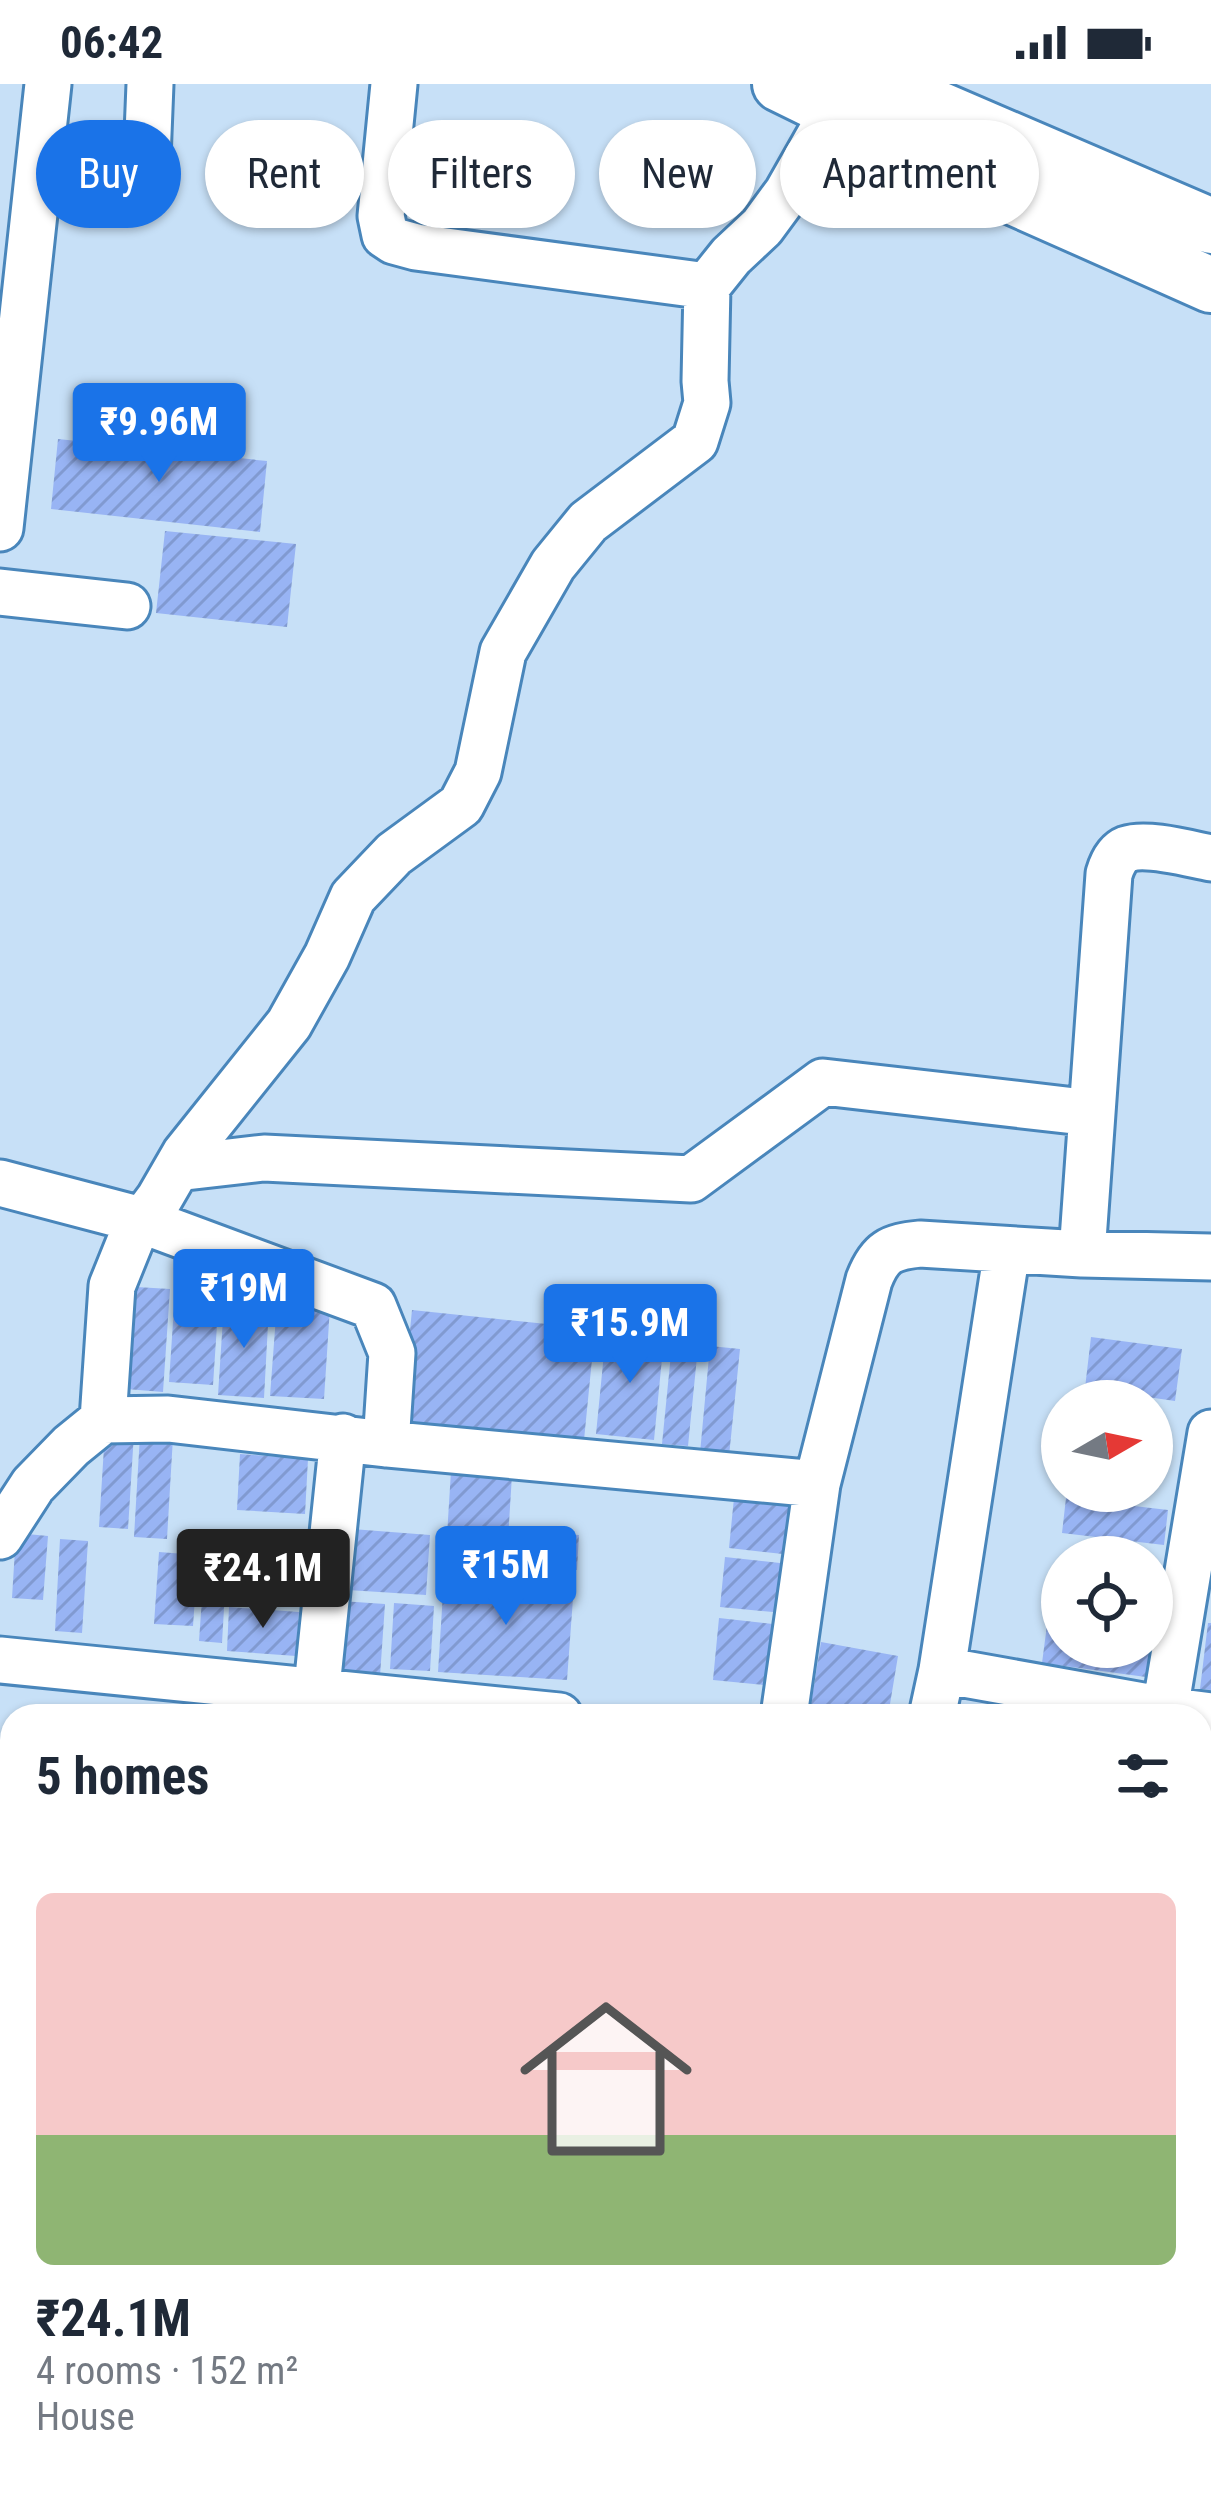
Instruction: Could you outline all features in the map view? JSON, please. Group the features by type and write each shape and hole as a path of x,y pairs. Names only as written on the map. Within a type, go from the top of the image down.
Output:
{"main road":[{"path":"780,84 841,97 995,189 1211,285"},
{"path":"918,91 1211,226"}],"street":[{"path":"0,528 48,84"},
{"path":"149,120 150,84"},
{"path":"394,84 381,217 385,235 394,242 707,286"},
{"path":"103,1420 112,1286 133,1234 177,1168 290,1024 353,897 394,854 461,805 478,772 503,652 553,566 588,522 695,441 707,403 707,286 787,193 841,97"},
{"path":"0,592 127,606"},
{"path":"1082,1254 1113,861 1126,849 1152,848 1211,858"},
{"path":"177,1168 264,1158 691,1179 823,1082 1092,1113"},
{"path":"0,1183 141,1220 373,1306 392,1353 364,1440 315,1704 0,1660"},
{"path":"786,1704 818,1484 877,1259 898,1246 920,1244 1211,1257"},
{"path":"935,1704 1007,1250"},
{"path":"0,1537 34,1485 70,1446 103,1420 168,1419 818,1484"},
{"path":"1166,1704 1211,1433"},
{"path":"942,1670 1118,1704"}],"building":[{"path":"58,439 267,461 260,532 51,509"},
{"path":"165,531 296,544 287,627 156,613"},
{"path":"120,1286 170,1289 163,1392 114,1388"},
{"path":"175,1292 219,1295 213,1385 169,1382"},
{"path":"224,1303 269,1306 264,1398 218,1395"},
{"path":"277,1303 330,1307 324,1399 270,1396"},
{"path":"412,1310 595,1329 584,1440 401,1421"},
{"path":"606,1333 664,1338 654,1440 596,1434"},
{"path":"1091,1337 1182,1349 1175,1401 1173,1380 1086,1380"},
{"path":"672,1344 698,1347 688,1446 662,1444"},
{"path":"710,1346 740,1349 729,1456 700,1453"},
{"path":"105,1431 134,1433 128,1529 99,1527"},
{"path":"140,1435 173,1437 167,1539 134,1537"},
{"path":"240,1454 308,1459 305,1514 237,1510"},
{"path":"451,1471 512,1475 506,1571 445,1568"},
{"path":"734,1498 797,1504 792,1555 729,1548"},
{"path":"1064,1512 1168,1512 1165,1536 1062,1533"},
{"path":"352,1529 430,1535 426,1595 348,1590"},
{"path":"518,1531 579,1535 577,1570 515,1566"},
{"path":"16,1533 48,1536 43,1600 12,1598"},
{"path":"60,1539 88,1541 82,1633 55,1631"},
{"path":"234,1549 304,1554 302,1600 231,1595"},
{"path":"159,1552 198,1555 193,1626 154,1624"},
{"path":"205,1556 227,1557 222,1643 199,1641"},
{"path":"725,1557 789,1564 784,1613 720,1607"},
{"path":"444,1577 574,1585 567,1680 438,1672"},
{"path":"341,1601 385,1604 380,1676 337,1672"},
{"path":"394,1603 434,1606 430,1671 390,1669"},
{"path":"229,1607 299,1612 296,1656 227,1651"},
{"path":"719,1618 781,1625 775,1686 713,1680"},
{"path":"1211,1623 1211,1690 1200,1689"},
{"path":"821,1642 898,1656 890,1704 811,1704"},
{"path":"1079,1668 1148,1668 1146,1677"},
{"path":"219,1694 283,1699 283,1704 218,1704"}]}
